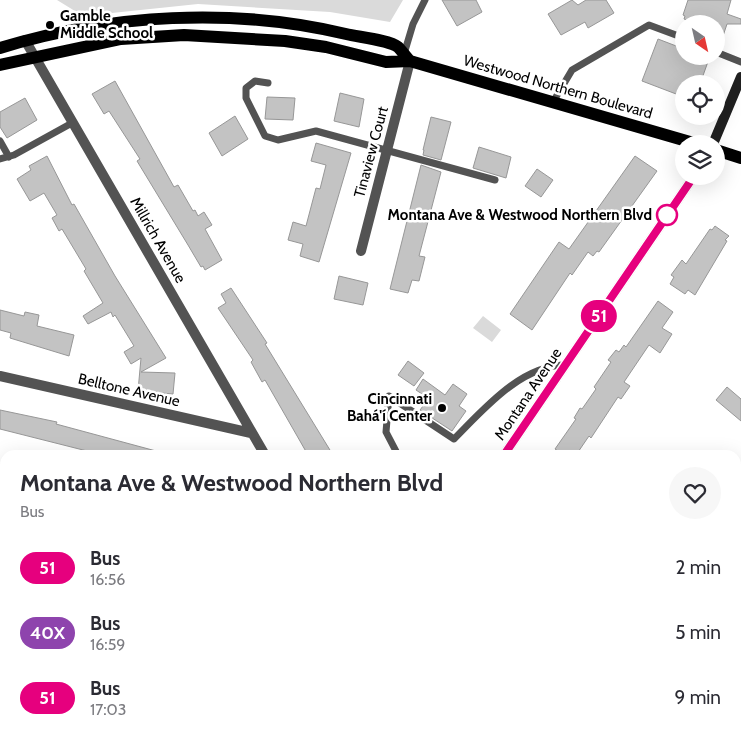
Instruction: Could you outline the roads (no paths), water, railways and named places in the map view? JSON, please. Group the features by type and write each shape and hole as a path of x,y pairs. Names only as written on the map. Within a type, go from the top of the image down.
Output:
{"main road":[{"name":"Westwood Northern Boulevard","path":"0,48 25,40 126,21 166,18 251,20 300,24 396,46 405,59"},
{"name":"Westwood Northern Boulevard","path":"0,65 34,56 121,39 184,35 285,42 326,47 386,62 405,59 675,138"},
{"path":"725,153 741,158"}],"street":[{"name":"Millrich Avenue","path":"25,40 262,450"},
{"name":"Tinaview Court","path":"361,251 387,150 405,59"},
{"path":"717,135 741,77"},
{"name":"Montana Avenue","path":"507,450 688,185"},
{"name":"Belltone Avenue","path":"0,376 251,433"}],"lane":[{"path":"405,59 413,24 425,0"},
{"path":"553,102 572,70 648,25 675,35"},
{"path":"725,56 741,62"},
{"path":"268,82 255,80 246,88 246,98 265,136 278,140 316,131 495,180"},
{"path":"0,159 9,157 72,123"},
{"path":"0,141 9,157"},
{"path":"395,450 386,432 389,396 454,439 490,403 520,380 548,365 566,365"}],"place":[{"name":"Gamble Middle School","path":"50,25"},
{"name":"Montana Ave & Westwood Northern Blvd","path":"667,215"},
{"name":"Cincinnati Bahá'í Center","path":"442,408"}]}
